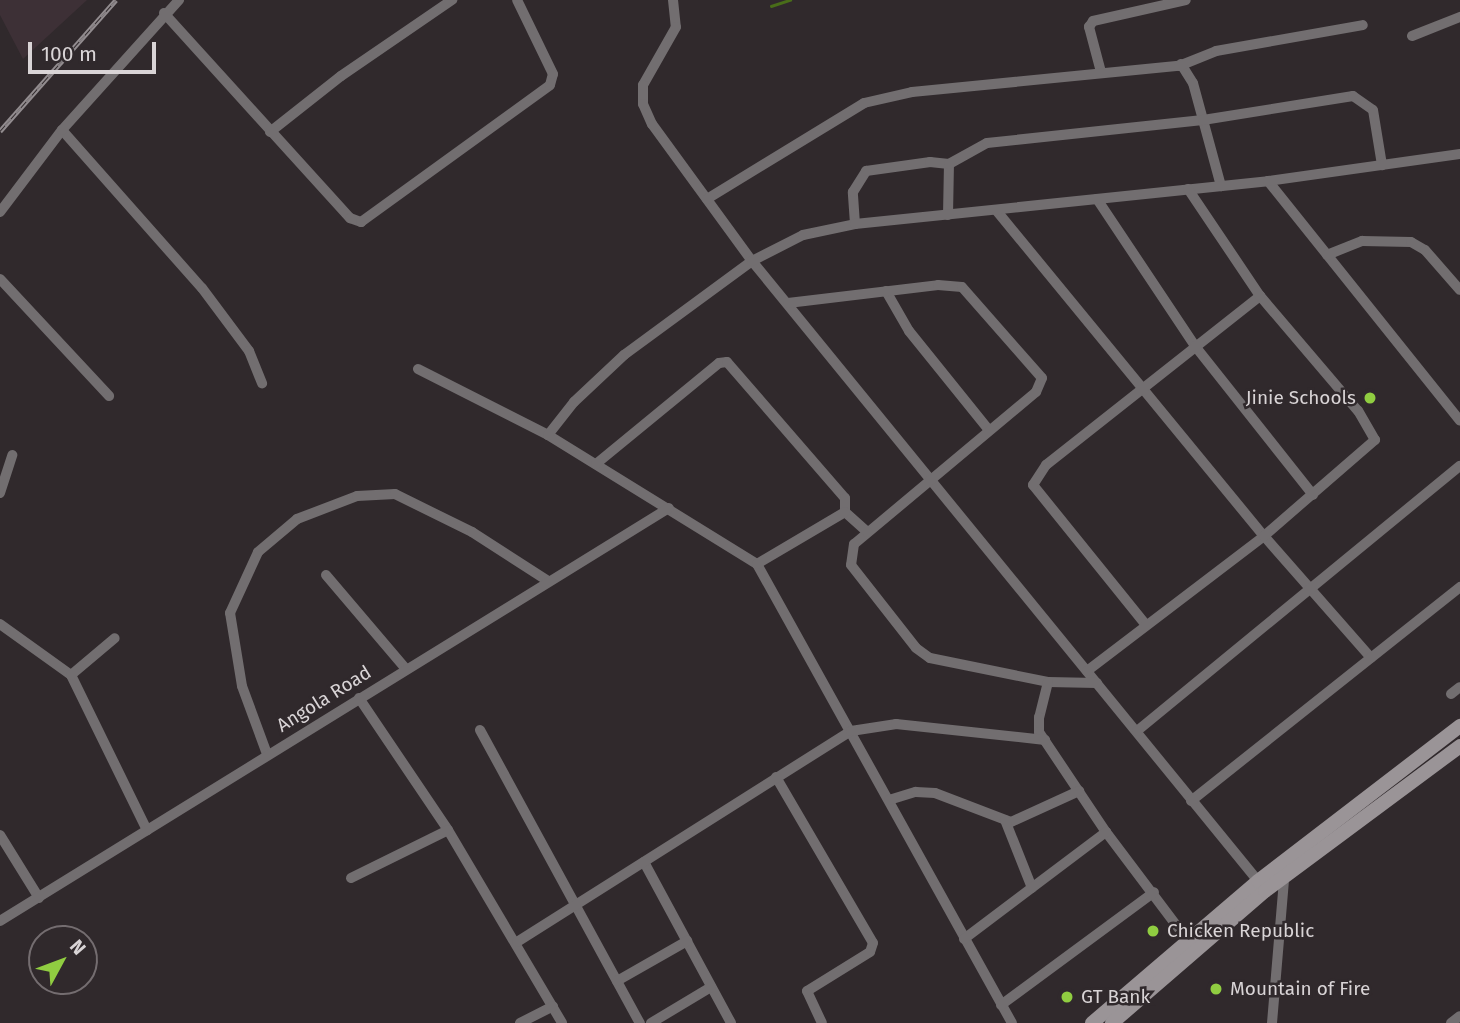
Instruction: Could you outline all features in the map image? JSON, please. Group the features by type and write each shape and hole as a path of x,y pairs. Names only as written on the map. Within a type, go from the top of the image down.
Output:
{"street":[{"path":"0,212 62,130 164,13 179,0"},
{"path":"270,132 341,75 452,0"},
{"path":"164,13 349,218 360,222 550,85 553,74 517,0"},
{"path":"673,0 676,27 643,85 643,104 652,124 752,261 1258,881"},
{"path":"1101,72 1089,27 1093,21 1186,0"},
{"path":"1412,36 1460,17"},
{"path":"707,199 863,103 912,92 1181,64 1216,51 1363,25"},
{"path":"1181,64 1193,83 1221,186"},
{"path":"855,224 853,192 866,171 930,162 949,164 987,143 1203,120 1353,96 1373,110 1382,165"},
{"path":"62,130 202,288 249,351 262,384"},
{"path":"548,435 574,402 624,355 752,261 803,235 855,224 1268,181 1460,155"},
{"path":"948,215 949,164"},
{"path":"1268,181 1460,421"},
{"path":"1087,671 1264,536 1371,447 1373,433 1259,296 1188,189"},
{"path":"1097,199 1195,346 1313,495"},
{"path":"996,210 1264,536 1371,658"},
{"path":"1328,255 1362,241 1411,242 1425,250 1460,290"},
{"path":"0,279 109,396"},
{"path":"788,303 886,291 962,287 1042,378 1036,392 930,477 867,532 849,553 851,565 916,648 950,664 1048,682 1097,683"},
{"path":"886,291 909,331 988,429"},
{"path":"1146,625 1033,485 1046,465 1259,296"},
{"path":"596,464 719,363 727,362 845,498 845,513 867,532"},
{"path":"418,369 548,435 757,564 1012,1023"},
{"path":"0,493 12,455"},
{"path":"1137,731 1460,466"},
{"path":"267,754 242,686 230,613 258,552 297,519 357,496 395,494 472,532 548,581"},
{"name":"Angola Road","path":"0,921 669,508"},
{"path":"757,564 845,513"},
{"path":"326,575 406,669"},
{"path":"1191,801 1458,592"},
{"path":"0,624 71,674 147,830"},
{"path":"71,674 115,638"},
{"path":"1048,682 1039,717 1045,740 1106,832 1154,892 1189,942"},
{"path":"1451,694 1460,687"},
{"path":"359,698 448,830 517,942 562,1023"},
{"path":"517,942 851,731 896,724 1045,740"},
{"path":"1112,1023 1398,783 1460,726"},
{"path":"480,730 640,1023"},
{"path":"1091,1023 1258,881 1398,783 1460,746"},
{"path":"776,777 873,943 870,952 807,991 822,1023"},
{"path":"889,800 916,792 935,793 1004,820 1017,821 1079,791"},
{"path":"1004,820 1032,888"},
{"path":"351,878 448,830"},
{"path":"964,939 1106,832"},
{"path":"0,835 39,898"},
{"path":"643,862 731,1023"},
{"path":"1272,1023 1284,880"},
{"path":"1001,1005 1154,892"},
{"path":"617,982 687,942"},
{"path":"651,1023 711,986"},
{"path":"520,1023 553,1006"},
{"path":"1451,1023 1460,1016"}],"shaded area":[{"path":"0,0 87,0 23,59 0,15"}],"waterway":[{"path":"771,6 790,0"}],"railway":[{"path":"0,131 116,0"}],"place":[{"name":"Jinie Schools","path":"1370,398"},
{"name":"Chicken Republic","path":"1153,931"},
{"name":"Mountain of Fire","path":"1216,989"},
{"name":"GT Bank","path":"1067,997"}]}
